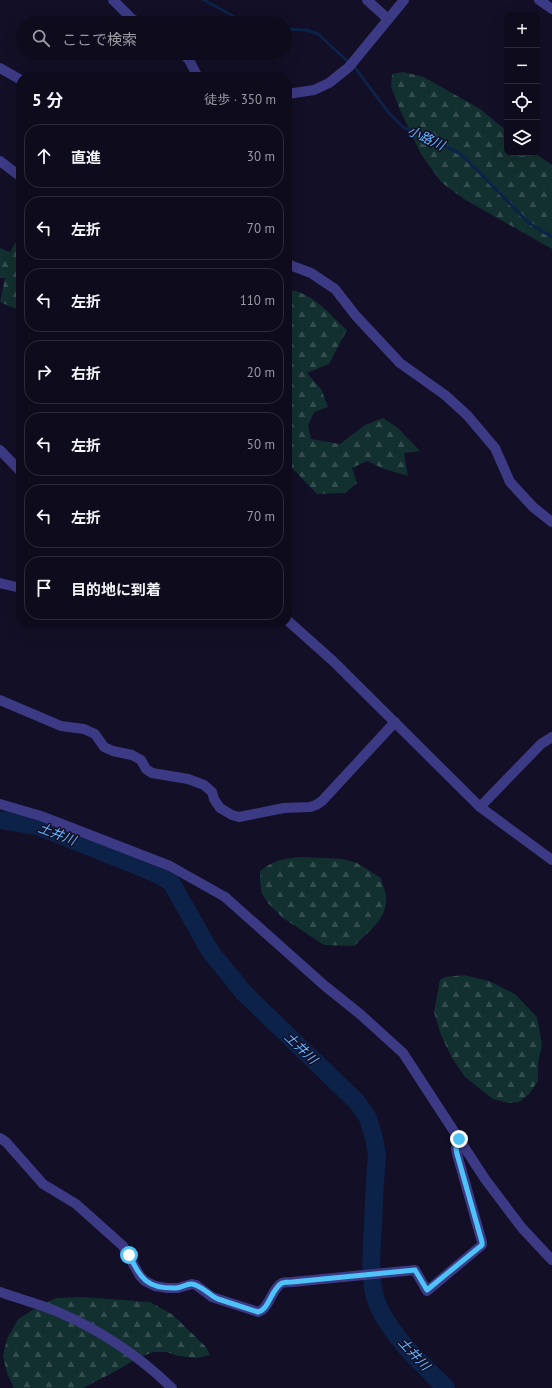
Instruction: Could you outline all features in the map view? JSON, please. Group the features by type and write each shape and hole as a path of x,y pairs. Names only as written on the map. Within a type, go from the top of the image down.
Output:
{"street":[{"path":"113,0 130,16"},
{"path":"368,0 388,19"},
{"path":"292,93 314,90 329,83 351,64 404,0"},
{"path":"539,0 552,9"},
{"path":"189,60 195,72"},
{"path":"0,68 16,77"},
{"path":"0,161 16,173"},
{"path":"292,266 311,273 335,289 356,316 400,363 445,395 467,415 495,448 510,482 533,507 552,522"},
{"path":"0,450 16,467"},
{"path":"0,582 16,587"},
{"path":"292,624 333,661 480,807 552,860"},
{"path":"0,700 60,726 84,729 94,734 104,747 113,751 132,755 141,760 146,769 152,773 188,778 212,792 214,800 220,808 227,813 239,817 284,808 310,807 316,805 322,801 395,722"},
{"path":"480,807 541,744 552,737"},
{"path":"0,804 41,816 170,866 225,897 324,986 386,1037 403,1053 485,1179 522,1228 552,1260"},
{"path":"0,1138 6,1142 43,1184 76,1204 123,1246 140,1276 145,1281 155,1286 178,1288 188,1284 196,1285 212,1297 258,1312 263,1310 276,1288 283,1283 415,1270 427,1290 482,1245 457,1154 456,1148 459,1139"},
{"path":"0,1292 58,1312 96,1331 146,1364 172,1388"}],"green space":[{"path":"403,72 424,77 480,109 504,129 504,156 539,156 552,165 552,249 464,199 441,182 421,154 401,112 391,87 392,74"},
{"path":"16,242 16,309 0,302 5,278 0,278 0,248 10,252"},
{"path":"292,291 304,294 320,304 347,330 329,364 307,373 321,389 328,407 314,412 308,426 311,439 340,444 365,425 383,418 398,428 420,451 404,453 408,476 384,469 367,461 352,468 357,483 345,493 317,494 292,468"},
{"path":"302,857 343,859 357,863 381,878 386,895 384,912 371,930 354,946 324,945 283,918 268,903 262,894 260,871 270,864 280,860"},
{"path":"464,975 489,981 515,994 537,1017 542,1045 538,1062 538,1081 529,1094 519,1102 508,1103 493,1099 465,1077 452,1058 441,1035 434,1012 440,980 445,977"},
{"path":"83,1297 150,1302 173,1315 206,1347 210,1355 197,1358 178,1356 167,1352 153,1352 138,1358 83,1388 14,1388 7,1373 3,1356 7,1339 18,1319 39,1306 56,1298"}],"waterway":[{"name":"小路川","path":"204,0 233,16"},
{"name":"小路川","path":"292,29 306,30 318,34 356,69 389,113 404,128 421,133 462,155 529,223 552,237"},
{"name":"土井川","path":"0,820 37,826 155,873 171,882 210,951 244,993 357,1102 368,1118 374,1138 377,1156 371,1256 373,1289 376,1300 386,1321 394,1332 419,1361 446,1388"}],"route":[{"path":"129,1255 140,1276 145,1281 155,1286 178,1288 188,1284 196,1285 212,1297 258,1312 263,1310 276,1288 283,1283 415,1270 427,1290 482,1245 457,1154 456,1148 459,1139"}]}
